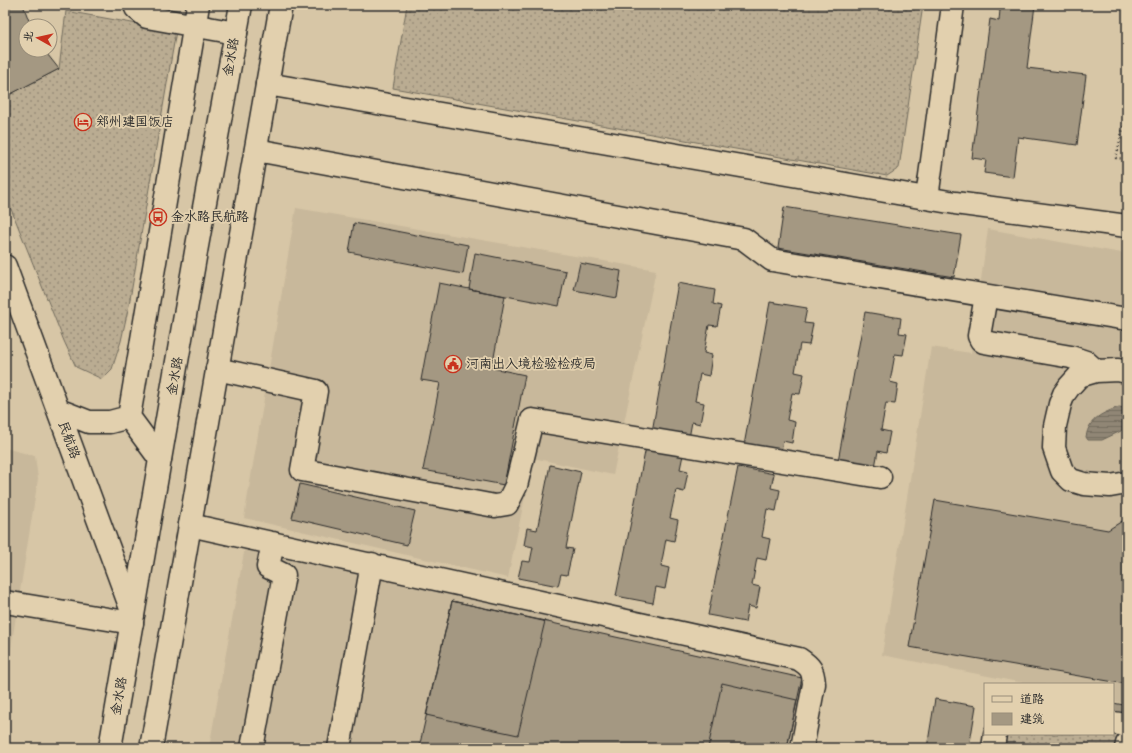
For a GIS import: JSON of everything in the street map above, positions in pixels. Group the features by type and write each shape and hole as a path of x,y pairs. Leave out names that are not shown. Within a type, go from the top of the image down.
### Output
{"street":[{"path":"135,5 136,8 147,16 196,15 236,33"},
{"name":"金水路","path":"110,748 241,5"},
{"path":"151,748 281,5"},
{"path":"926,198 953,5"},
{"path":"160,459 130,417 196,15"},
{"path":"267,84 956,203 1127,226"},
{"path":"256,150 744,239 772,260 1127,319"},
{"name":"民航路","path":"5,266 132,619"},
{"path":"986,296 980,336 981,340 984,342 1071,357 1086,362 1096,371"},
{"path":"217,369 316,391 302,470 495,506 507,504 516,486 532,420 880,477"},
{"path":"1127,372 1118,370 1096,371 1079,376 1069,386 1060,404 1055,426 1054,448 1062,470 1072,480 1084,484 1110,486 1127,483"},
{"path":"58,410 89,422 110,422 130,417"},
{"path":"190,525 799,658 810,666 814,675 814,684 802,748"},
{"path":"252,748 284,575 268,568 273,543"},
{"path":"338,748 372,564"},
{"path":"5,602 132,619"},
{"path":"1114,723 1127,725"},
{"path":"993,748 996,735"},
{"path":"1126,748 1127,744"}],"path":[{"path":"1127,111 1116,158 1127,159"}],"shaded area":[{"path":"407,5 923,5 899,168 887,176 393,88"},
{"name":"郑州建国饭店","path":"66,11 176,31 129,305 121,341 112,369 102,379 76,367 64,341 5,194 5,97 59,69"},
{"name":"河南出入境检验检疫局","path":"296,208 656,270 613,475 533,458 508,578 244,518"},
{"path":"988,229 1127,254 1127,704 1114,701 1114,683 1023,683 882,655 931,347 971,353"},
{"path":"1119,407 1127,410 1127,422 1121,431 1102,440 1088,440 1086,437 1090,425 1102,414"},
{"path":"5,448 35,456 38,479 5,685"},
{"path":"245,547 782,663 805,673 794,748 209,748"},
{"path":"1118,734 1121,744 1120,748 1004,748 1006,735"}],"building":[{"path":"5,5 23,5 28,18 18,18 18,58 50,58 59,69 5,97"},
{"path":"992,5 1035,5 1027,68 1086,75 1077,145 1018,137 1013,177 984,173 986,160 972,158 990,19 999,21 1000,10 991,9"},
{"path":"784,207 961,235 954,277 778,248"},
{"path":"354,223 468,245 463,274 349,252"},
{"path":"475,253 566,271 559,306 469,289"},
{"path":"580,263 621,271 617,298 574,290"},
{"path":"439,283 505,296 492,368 525,375 504,485 423,470 440,383 421,380"},
{"path":"678,283 715,290 713,304 721,306 717,326 709,325 704,353 712,355 709,376 700,374 695,401 704,403 700,424 692,422 689,438 652,432"},
{"path":"770,302 807,308 804,323 813,324 809,345 800,344 795,372 804,374 800,394 792,393 787,420 795,422 792,443 783,441 780,457 743,451"},
{"path":"865,312 901,318 899,333 907,334 903,355 895,354 890,382 898,384 895,404 886,403 881,430 890,432 886,453 878,451 875,467 838,461"},
{"path":"646,447 683,455 680,469 688,471 684,492 676,490 670,518 678,520 674,541 666,539 661,566 669,568 665,589 656,587 653,603 616,596"},
{"path":"550,465 581,472 566,548 573,549 567,575 561,574 558,586 518,578 522,561 530,562 533,547 524,545 527,528 537,530"},
{"path":"738,467 774,474 771,488 780,490 776,511 767,509 762,537 770,539 766,560 757,558 752,585 760,587 756,608 748,606 745,622 708,615"},
{"path":"300,484 415,511 407,545 292,518"},
{"path":"935,500 1108,530 1127,518 1127,691 1125,690 1126,684 909,647"},
{"path":"452,601 545,621 518,735 426,715"},
{"path":"452,601 802,678 787,748 419,748"},
{"path":"722,683 797,700 787,748 708,748"},
{"path":"935,699 976,706 969,748 927,748"},
{"path":"1114,703 1124,705 1121,720 1114,719"}],"place":[{"name":"郑州建国饭店","path":"83,122"},
{"name":"金水路民航路","path":"158,217"},
{"name":"河南出入境检验检疫局","path":"453,364"}]}
